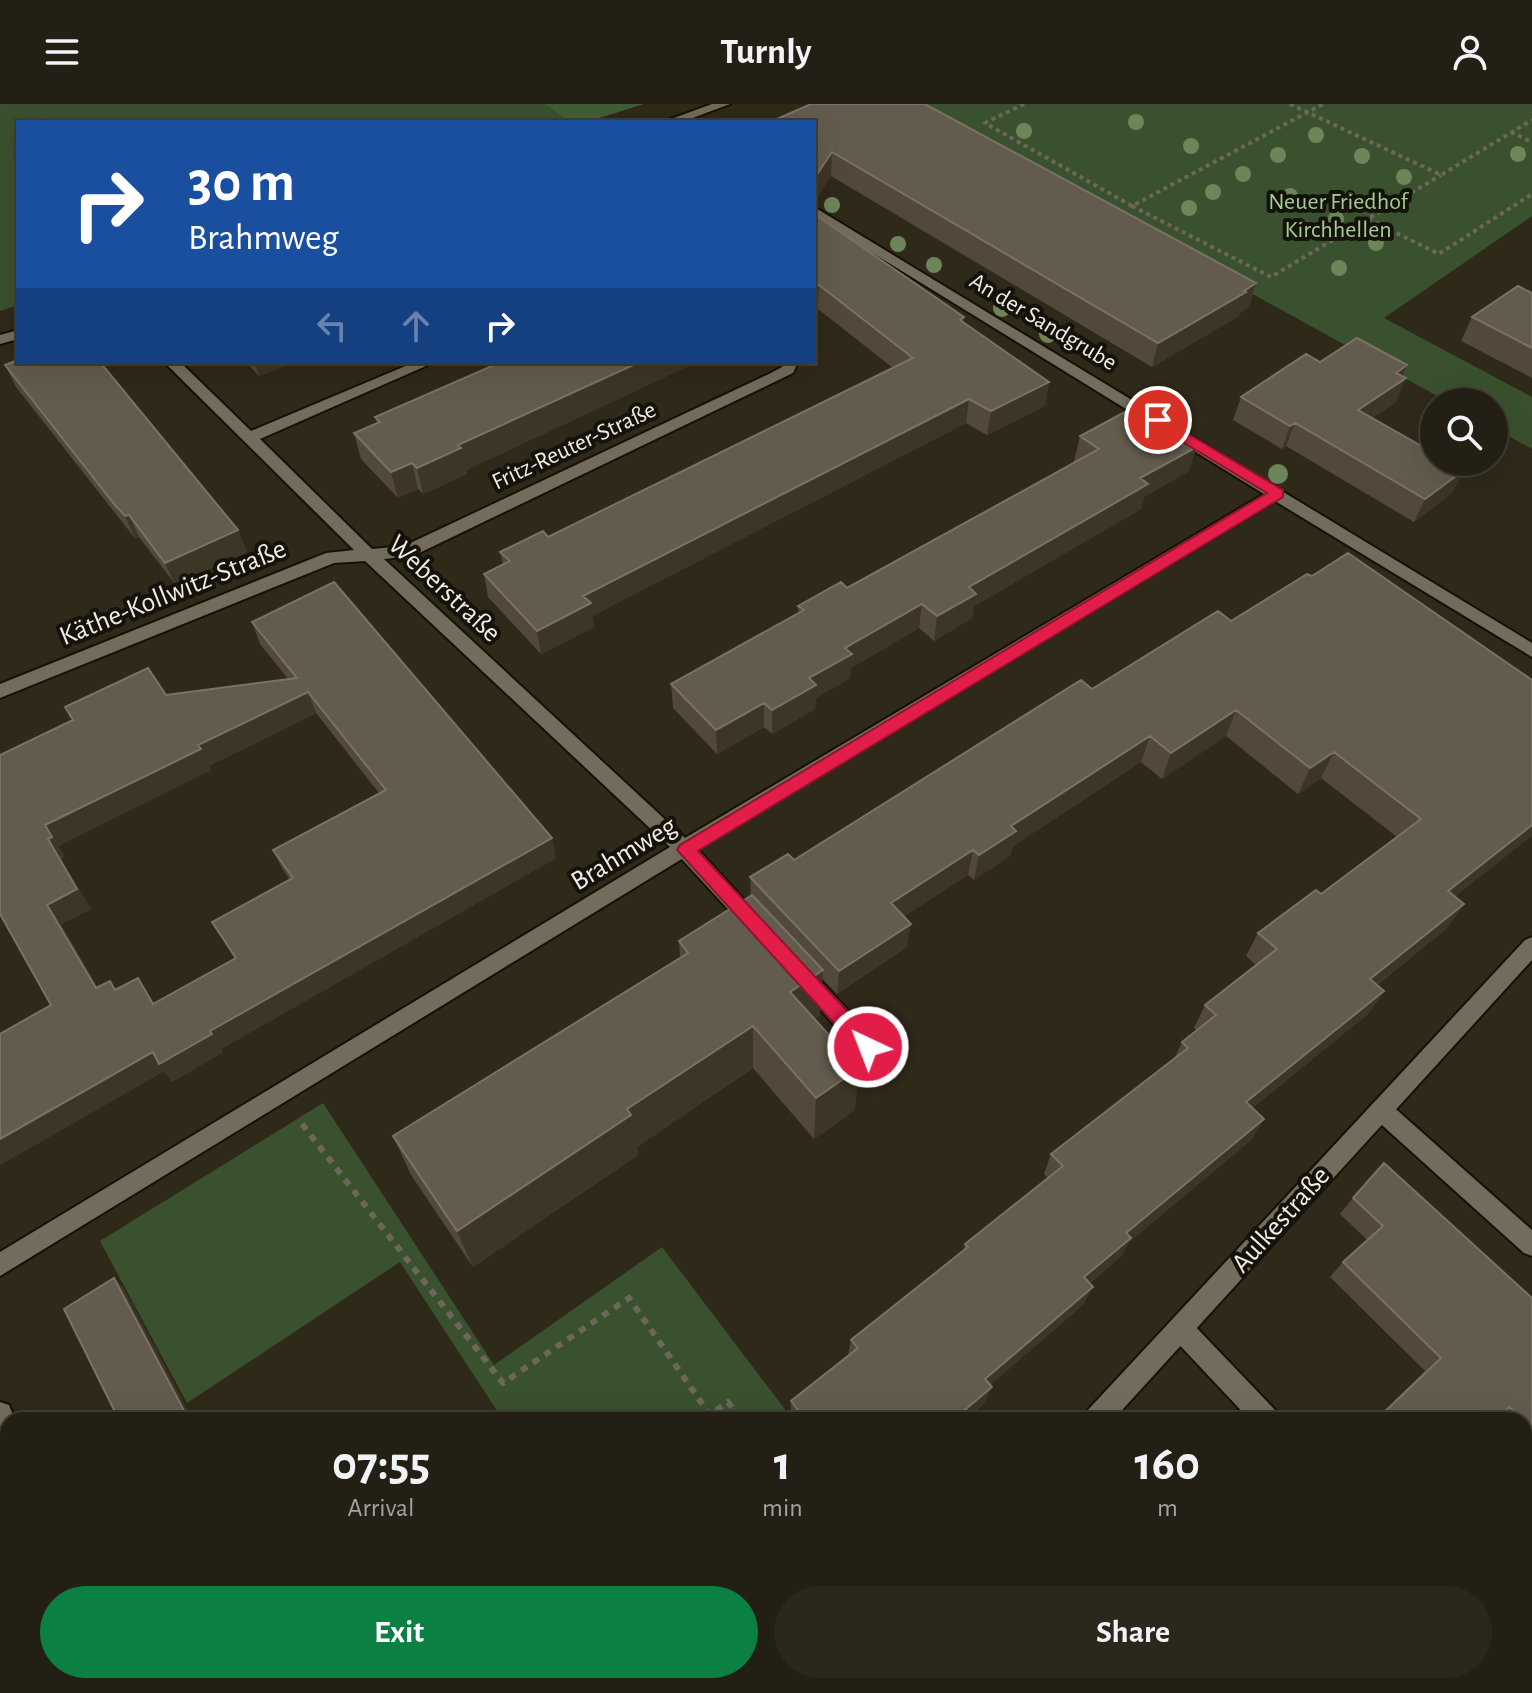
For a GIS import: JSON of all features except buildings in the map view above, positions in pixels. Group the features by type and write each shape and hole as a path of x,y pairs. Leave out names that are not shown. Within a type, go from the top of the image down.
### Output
{"street":[{"path":"675,120 724,104"},
{"name":"An der Sandgrube","path":"816,212 1532,651"},
{"name":"Weberstraße","path":"173,364 368,554 686,850 771,943"},
{"path":"249,438 423,364"},
{"name":"Fritz-Reuter-Straße","path":"368,554 407,552 776,376 788,370 790,364"},
{"name":"Brahmweg","path":"0,1265 276,1092 686,850 1277,493"},
{"name":"Käthe-Kollwitz-Straße","path":"0,691 332,557 368,554"},
{"name":"Aulkestraße","path":"1103,1412 1532,946"},
{"path":"793,966 868,1047"},
{"path":"1381,1110 1532,1245"},
{"path":"1181,1329 1259,1412"}],"path":[{"path":"1024,104 985,123 1132,206 1271,277 1532,120"},
{"path":"1290,104 1441,175"},
{"path":"1132,206 1323,104"},
{"path":"1511,132 1532,142"},
{"path":"1367,219 1439,254 1532,194"},
{"path":"276,1092 503,1383 629,1298 708,1412"},
{"path":"714,1412 728,1402 736,1412"}],"green space":[{"path":"0,104 545,104 565,120 16,120 16,306 0,311"},
{"path":"545,104 644,104 593,120 565,120"},
{"name":"Neuer Friedhof Kirchhellen","path":"909,104 1532,104 1532,216 1384,318 1532,397 1532,449 1508,436 1508,388 1423,388"},
{"path":"323,1103 494,1365 662,1247 787,1412 498,1412 400,1262 187,1403 100,1241"}],"route":[{"path":"868,1047 686,850 1277,493 1158,420"}]}
